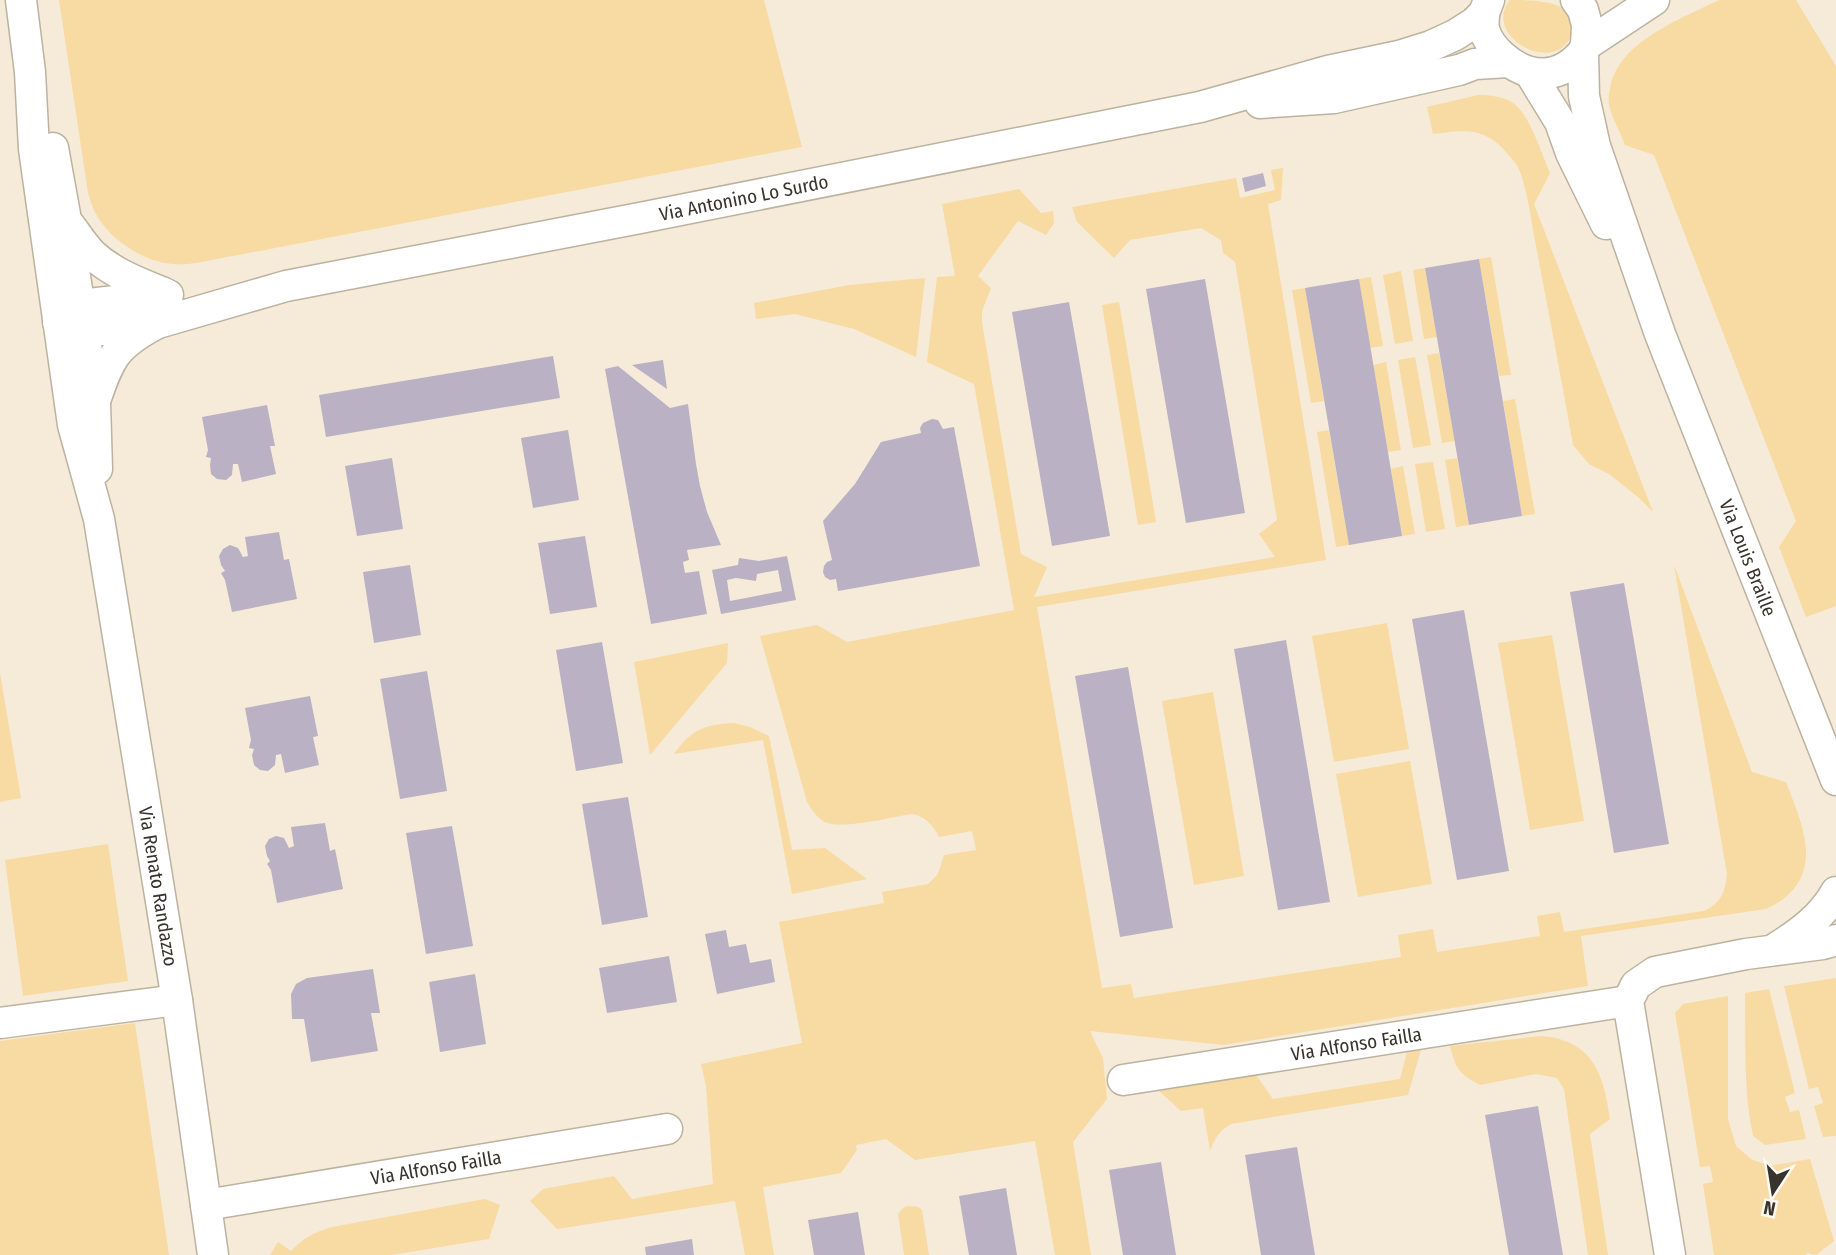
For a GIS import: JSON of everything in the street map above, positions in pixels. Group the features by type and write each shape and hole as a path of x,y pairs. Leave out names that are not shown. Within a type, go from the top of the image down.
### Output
{"street":[{"path":"21,0 30,72 34,149 95,402 99,519"},
{"path":"1576,0 1583,10 1587,25 1584,96 1595,146 1660,334"},
{"path":"1200,107 1334,98 1475,64 1519,67 1542,74 1554,73 1576,62 1584,49 1654,0"},
{"path":"1487,4 1484,28 1487,38 1493,47 1519,67 1560,122 1571,153 1660,334"},
{"path":"1200,107 1328,71 1399,57 1431,46 1474,23 1487,4"},
{"path":"30,72 53,150 66,220 74,320 73,425 99,519"},
{"name":"Via Antonino Lo Surdo","path":"286,286 1200,107"},
{"path":"66,220 91,253 108,267 168,295"},
{"path":"74,320 168,295 286,286"},
{"path":"95,402 104,374 114,355 131,337 158,323 286,286"},
{"path":"74,320 158,323"},
{"name":"Via Louis Braille","path":"1660,334 1836,780"},
{"name":"Via Renato Randazzo","path":"99,519 177,1000 213,1255"},
{"path":"1771,951 1819,916 1836,892"},
{"path":"1670,1255 1628,1001 1636,985 1655,972 1836,940"},
{"path":"0,1023 177,1000"},
{"name":"Via Alfonso Failla","path":"1123,1080 1628,1001"},
{"name":"Via Alfonso Failla","path":"206,1205 667,1129"}],"shaded area":[{"path":"59,0 764,0 802,147 196,263 162,262 140,254 119,241 102,224 93,209 88,193"},
{"path":"1510,0 1543,2 1565,9 1572,24 1569,40 1560,49 1547,53 1522,46 1511,37 1505,26 1504,13"},
{"path":"1719,0 1796,0 1836,66 1836,606 1806,617 1779,547 1796,521 1654,155 1625,145 1609,103 1615,72 1638,45 1670,24"},
{"path":"1478,95 1502,98 1517,106 1539,144 1550,173 1534,204 1653,512 1609,474 1589,464 1573,445 1528,201 1516,164 1498,144 1480,134 1460,131 1433,134 1427,107"},
{"path":"1283,168 1281,200 1268,204 1326,560 1037,607 1102,988 1131,984 1134,998 1401,957 1398,935 1433,929 1437,952 1540,936 1537,916 1560,912 1564,932 1703,911 1714,905 1723,892 1727,874 1674,565 1752,772 1786,782 1805,839 1804,868 1799,881 1778,903 1766,909 1581,936 1588,986 1224,1045 1090,1031 1103,1058 1107,1099 1073,1142 1091,1255 1055,1255 1035,1141 915,1160 886,1139 856,1145 857,1150 841,1173 763,1187 774,1255 745,1255 735,1201 557,1229 530,1201 543,1189 614,1176 632,1199 713,1184 706,1086 701,1064 802,1043 779,922 884,903 882,892 928,884 938,874 944,855 976,850 972,831 939,837 928,822 912,814 843,825 825,822 817,816 807,802 760,636 817,625 847,642 1014,610 974,384 927,362 937,277 955,276 942,204 1019,189 1041,213 1053,211 1054,223 1046,235 1018,221 978,276 991,288 982,311 982,322 1021,554 1047,567 1034,597 1275,557 1259,534 1277,520 1235,262 1223,253 1221,240 1201,228 1130,240 1114,258 1077,222 1072,207 1236,178 1240,198 1275,190 1271,170"},
{"path":"1491,257 1511,375 1499,376 1479,259"},
{"path":"1425,268 1437,337 1424,339 1413,270"},
{"path":"1401,271 1413,341 1395,344 1383,275"},
{"path":"1371,277 1383,346 1370,348 1359,279"},
{"path":"925,278 916,357 854,329 795,314 756,319 754,303 849,285"},
{"path":"1305,288 1324,401 1311,403 1292,290"},
{"path":"1119,302 1156,522 1138,525 1102,305"},
{"path":"1439,353 1455,441 1442,443 1427,355"},
{"path":"1415,357 1431,445 1413,448 1398,360"},
{"path":"1386,362 1401,450 1388,452 1373,365"},
{"path":"1515,399 1535,514 1522,516 1503,401"},
{"path":"1329,430 1349,545 1336,547 1317,432"},
{"path":"1457,458 1469,525 1456,527 1445,460"},
{"path":"1433,462 1445,529 1426,532 1415,464"},
{"path":"1403,466 1415,534 1402,536 1391,469"},
{"path":"1387,623 1409,749 1334,762 1312,636"},
{"path":"1552,635 1584,821 1530,830 1498,643"},
{"path":"728,643 727,663 650,755 634,662"},
{"path":"0,673 21,798 0,802"},
{"path":"1213,692 1244,876 1194,885 1162,701"},
{"path":"734,723 769,736 792,850 825,848 867,879 792,894 763,740 674,754 686,739 699,730"},
{"path":"1410,761 1432,884 1358,897 1336,774"},
{"path":"108,844 128,981 23,996 5,860"},
{"path":"1836,978 1836,1136 1823,1137 1814,1106 1823,1103 1818,1087 1809,1089 1784,986"},
{"path":"1769,989 1795,1093 1785,1097 1790,1112 1799,1110 1806,1139 1765,1145 1753,1136 1750,1118 1745,993"},
{"path":"1728,996 1728,1119 1736,1146 1751,1159 1769,1166 1810,1159 1834,1241 1816,1255 1714,1255 1703,1184 1713,1182 1710,1166 1700,1167 1675,1013 1683,1004"},
{"path":"135,1023 169,1255 0,1255 0,1041"},
{"path":"1541,1036 1560,1039 1584,1052 1598,1072 1606,1095 1610,1119 1590,1134 1608,1255 1588,1255 1564,1089 1557,1078 1536,1074 1480,1085 1459,1070 1450,1046"},
{"path":"1421,1050 1408,1095 1231,1124 1218,1135 1210,1151 1203,1108 1181,1111 1159,1091 1256,1075 1273,1099 1400,1079 1407,1052"},
{"path":"485,1199 500,1205 489,1239 392,1255 270,1255 278,1242 291,1251 310,1236 332,1227"},
{"path":"904,1207 922,1210 929,1255 904,1255 898,1214"}],"building":[{"path":"1263,173 1266,186 1245,192 1242,178"},
{"path":"1479,259 1522,516 1469,525 1425,268"},
{"path":"1205,279 1245,513 1186,523 1146,289"},
{"path":"1359,279 1402,536 1349,545 1305,288"},
{"path":"1069,302 1110,536 1052,546 1012,312"},
{"path":"553,356 560,398 326,437 319,395"},
{"path":"663,360 667,389 632,365"},
{"path":"618,366 670,408 688,404 700,486 707,512 721,545 687,550 689,560 683,562 685,573 699,571 707,614 651,624 605,369"},
{"path":"267,405 275,446 270,446 276,474 242,482 238,464 233,464 232,475 226,480 217,479 211,474 211,458 206,457 208,450 202,417"},
{"path":"932,419 938,420 943,429 954,427 980,566 838,591 836,579 830,580 823,572 827,562 832,560 823,521 855,484 881,442 921,433 923,423"},
{"path":"568,430 579,500 533,508 521,438"},
{"path":"392,458 403,529 357,536 345,466"},
{"path":"279,532 284,560 289,559 297,599 232,612 221,573 225,571 219,556 223,549 230,545 238,548 243,557 248,556 245,537"},
{"path":"585,536 597,607 550,614 538,543"},
{"path":"787,556 796,600 721,614 712,570 738,565 739,558 759,561","holes":["778,570 782,591 730,601 727,580 736,578 756,581 757,574"]},
{"path":"410,565 421,635 374,643 363,572"},
{"path":"1624,583 1669,844 1614,853 1570,592"},
{"path":"1464,610 1509,871 1457,880 1412,619"},
{"path":"1286,640 1330,902 1278,910 1234,649"},
{"path":"602,642 623,763 576,771 556,650"},
{"path":"1128,667 1173,928 1120,937 1075,676"},
{"path":"427,671 447,791 400,799 380,679"},
{"path":"310,696 318,736 313,737 319,765 285,773 281,754 276,755 275,765 268,771 260,770 254,765 254,749 249,748 251,740 245,708"},
{"path":"628,797 648,917 602,925 582,804"},
{"path":"325,823 330,851 335,849 343,889 277,903 271,870 267,864 270,861 265,846 269,839 276,836 284,838 289,848 294,846 291,827"},
{"path":"452,826 473,946 426,954 406,833"},
{"path":"726,930 729,947 746,944 750,963 771,959 775,982 717,994 705,934"},
{"path":"669,956 677,1002 607,1013 599,968"},
{"path":"373,969 380,1013 371,1013 378,1051 311,1062 304,1019 292,1019 291,994 296,984 307,978"},
{"path":"475,974 486,1044 440,1052 429,982"},
{"path":"1538,1106 1563,1255 1509,1255 1485,1115"},
{"path":"1297,1147 1315,1255 1261,1255 1245,1155"},
{"path":"1161,1162 1176,1255 1123,1255 1109,1170"},
{"path":"1006,1188 1017,1255 969,1255 959,1196"},
{"path":"858,1212 865,1255 814,1255 808,1220"},
{"path":"692,1239 694,1255 646,1255 645,1247"}]}
